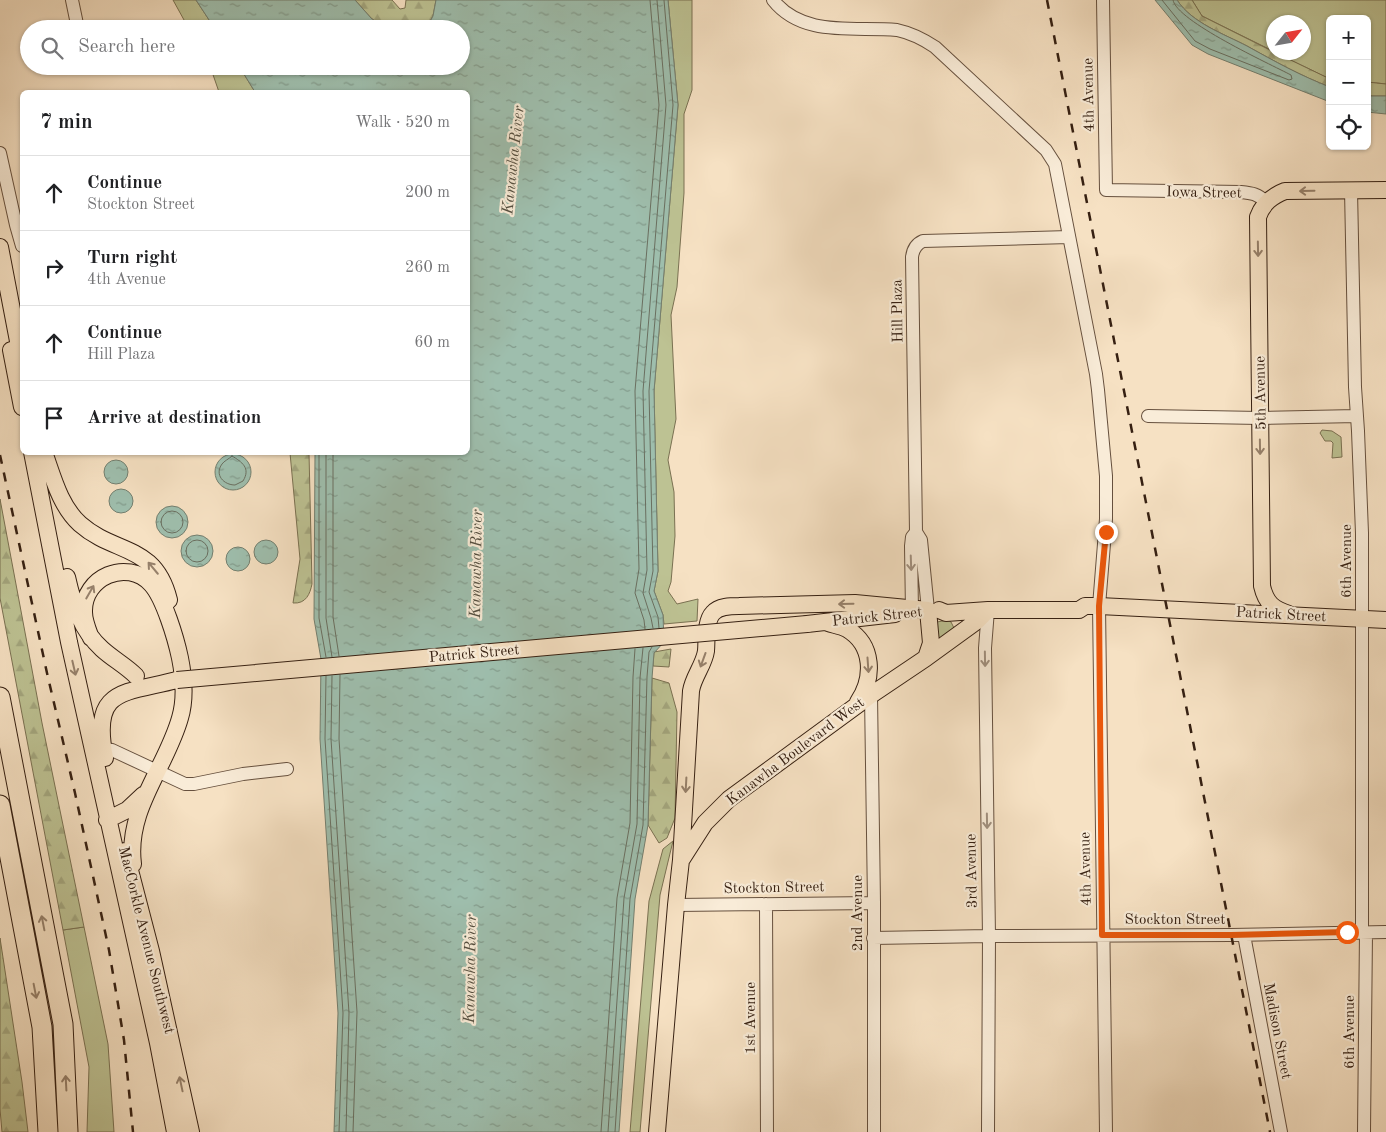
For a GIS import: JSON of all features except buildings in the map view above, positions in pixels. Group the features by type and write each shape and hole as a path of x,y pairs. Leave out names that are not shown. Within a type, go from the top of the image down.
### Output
{"highway":[{"path":"0,697 63,1024 68,1132"},
{"path":"0,805 42,1026 48,1132"}],"main road":[{"path":"1266,202 1285,191 1386,190"},
{"name":"5th Avenue","path":"1262,586 1258,224 1260,210 1266,202"},
{"path":"0,248 20,352"},
{"path":"0,298 20,397"},
{"path":"33,455 69,642 97,748"},
{"path":"44,455 73,602 78,617 91,638 139,680 107,707 100,725 97,748"},
{"path":"44,455 63,501 80,524 92,533 138,554 155,568 166,588 172,630"},
{"path":"91,638 84,620 84,603 90,590 101,579 111,573 123,571 134,573 151,584 157,592 172,630 183,672 184,702 177,726 145,794 134,826 132,850 136,894"},
{"name":"Patrick Street","path":"58,585 70,621 85,647 107,666 139,680 177,680 807,624 980,602 1078,602 1092,606 1386,620"},
{"path":"1239,612 1256,599 1262,586"},
{"path":"1262,586 1268,603 1276,609 1289,614"},
{"name":"Kanawha Boulevard West","path":"657,1132 681,860 691,691 692,684 705,658 709,621 713,613 726,606 855,603 923,610"},
{"name":"Patrick Street","path":"923,610 946,613 988,610 1079,610 1092,606"},
{"path":"923,610 931,643 926,658"},
{"name":"Kanawha Boulevard West","path":"681,860 701,829 729,799 871,695 977,621 988,610"},
{"path":"826,622 847,630 856,637 867,654 870,668 867,686 856,706"},
{"name":"MacCorkle Avenue Southwest","path":"97,748 175,1132"},
{"path":"112,818 127,810 145,794"},
{"path":"684,813 686,824 690,828 701,829"},
{"name":"MacCorkle Avenue Southwest","path":"112,818 136,894 158,978 191,1132"}],"street":[{"path":"72,0 76,20"},
{"path":"773,0 791,16 805,24 826,29 897,30 913,34 935,47 1046,150 1055,164 1096,374 1106,476 1106,532 1092,606"},
{"name":"4th Avenue","path":"1103,0 1106,190"},
{"path":"0,153 20,239"},
{"name":"Iowa Street","path":"1106,190 1241,192 1255,194 1266,202"},
{"name":"6th Avenue","path":"1351,190 1357,416 1362,511 1364,1132"},
{"name":"Hill Plaza","path":"923,610 920,540 916,532 912,257 914,249 918,243 923,241 1069,237"},
{"path":"1148,416 1260,418 1357,416"},
{"name":"Hill Plaza","path":"916,532 912,537 911,546 912,591 923,610"},
{"name":"4th Avenue","path":"1092,606 1106,1132"},
{"name":"3rd Avenue","path":"988,610 985,648 988,1132"},
{"name":"2nd Avenue","path":"871,695 874,903 874,1132"},
{"path":"97,748 112,750 176,781 194,784 243,774 287,769"},
{"name":"Stockton Street","path":"676,905 874,903"},
{"name":"1st Avenue","path":"766,904 767,1132"},
{"name":"Stockton Street","path":"873,938 1386,932"},
{"name":"Madison Street","path":"1244,935 1281,1132"}],"green space":[{"path":"173,0 196,0 209,20 184,20"},
{"path":"355,0 392,0 400,9 405,8 406,0 436,0 431,20 374,20"},
{"path":"668,0 692,0 692,90 684,114 684,193 677,287 671,315 676,419 668,460 674,492 675,536 671,582 668,591 677,604 698,599 697,621 664,624 663,615 654,591 658,571 654,391 678,105"},
{"path":"1177,0 1192,0 1202,16 1266,48 1266,57 1209,27 1183,8"},
{"path":"1192,0 1386,0 1386,84 1371,82 1371,15 1326,15 1326,77 1291,60 1311,60 1311,15 1266,15 1266,48 1202,16"},
{"path":"1272,60 1291,60 1326,77 1326,85 1298,73"},
{"path":"213,75 245,75 254,90 218,90"},
{"path":"1371,82 1386,84 1386,96 1371,96"},
{"path":"1322,430 1332,431 1341,437 1342,457 1332,458 1333,443 1325,441 1320,433"},
{"path":"290,455 309,455 312,584 307,598 301,602 293,603 300,559"},
{"path":"0,499 42,723 84,927 63,930 0,598"},
{"path":"948,620 954,628 939,639 937,637 937,622"},
{"path":"671,649 669,667 653,666 654,652"},
{"path":"652,678 669,683 677,712 675,818 667,838 659,843 648,825"},
{"path":"673,841 660,895 640,1132 630,1132 649,901 663,849"},
{"path":"84,927 108,1044 114,1132 87,1132 89,1067 63,930"},
{"path":"0,938 28,1132 2,1132 0,1109"}],"water":[{"path":"196,0 355,0 374,20 209,20"},
{"name":"Kanawha River","path":"436,0 668,0 678,105 654,391 658,571 654,591 663,615 664,642 654,653 648,825 635,899 619,1132 334,1132 338,1013 320,739 321,659 314,619 315,455 470,455 470,90 254,90 245,75 470,75 470,20 431,20"},
{"path":"1155,0 1177,0 1191,15 1209,27 1266,57 1266,60 1272,60 1326,85 1326,100 1208,54 1192,45"},
{"path":"1371,96 1386,96 1386,114 1371,112"},
{"path":"226,455 240,455 250,465 250,479 240,489 226,489 216,479 216,465"},
{"path":"116,460 125,463 128,472 125,481 116,484 107,481 104,472 107,463"},
{"path":"121,489 130,492 133,501 130,510 121,513 112,510 109,501 112,492"},
{"path":"172,506 178,507 183,511 187,516 187,528 183,533 178,537 172,538 166,537 161,533 157,528 156,522 157,516 161,511 166,507"},
{"path":"197,535 203,536 208,540 212,545 212,557 208,562 203,566 197,567 191,566 186,562 182,557 181,551 182,545 186,540 191,536"},
{"path":"266,540 275,543 278,552 275,561 266,564 257,561 254,552 257,543"},
{"path":"238,547 247,550 250,559 247,568 238,571 229,568 226,559 229,550"}],"railway":[{"path":"1047,0 1270,1132"},
{"path":"0,455 109,950 124,1040 133,1132"}],"route":[{"path":"1106,532 1099,606 1102,935 1231,935 1347,932"}]}
